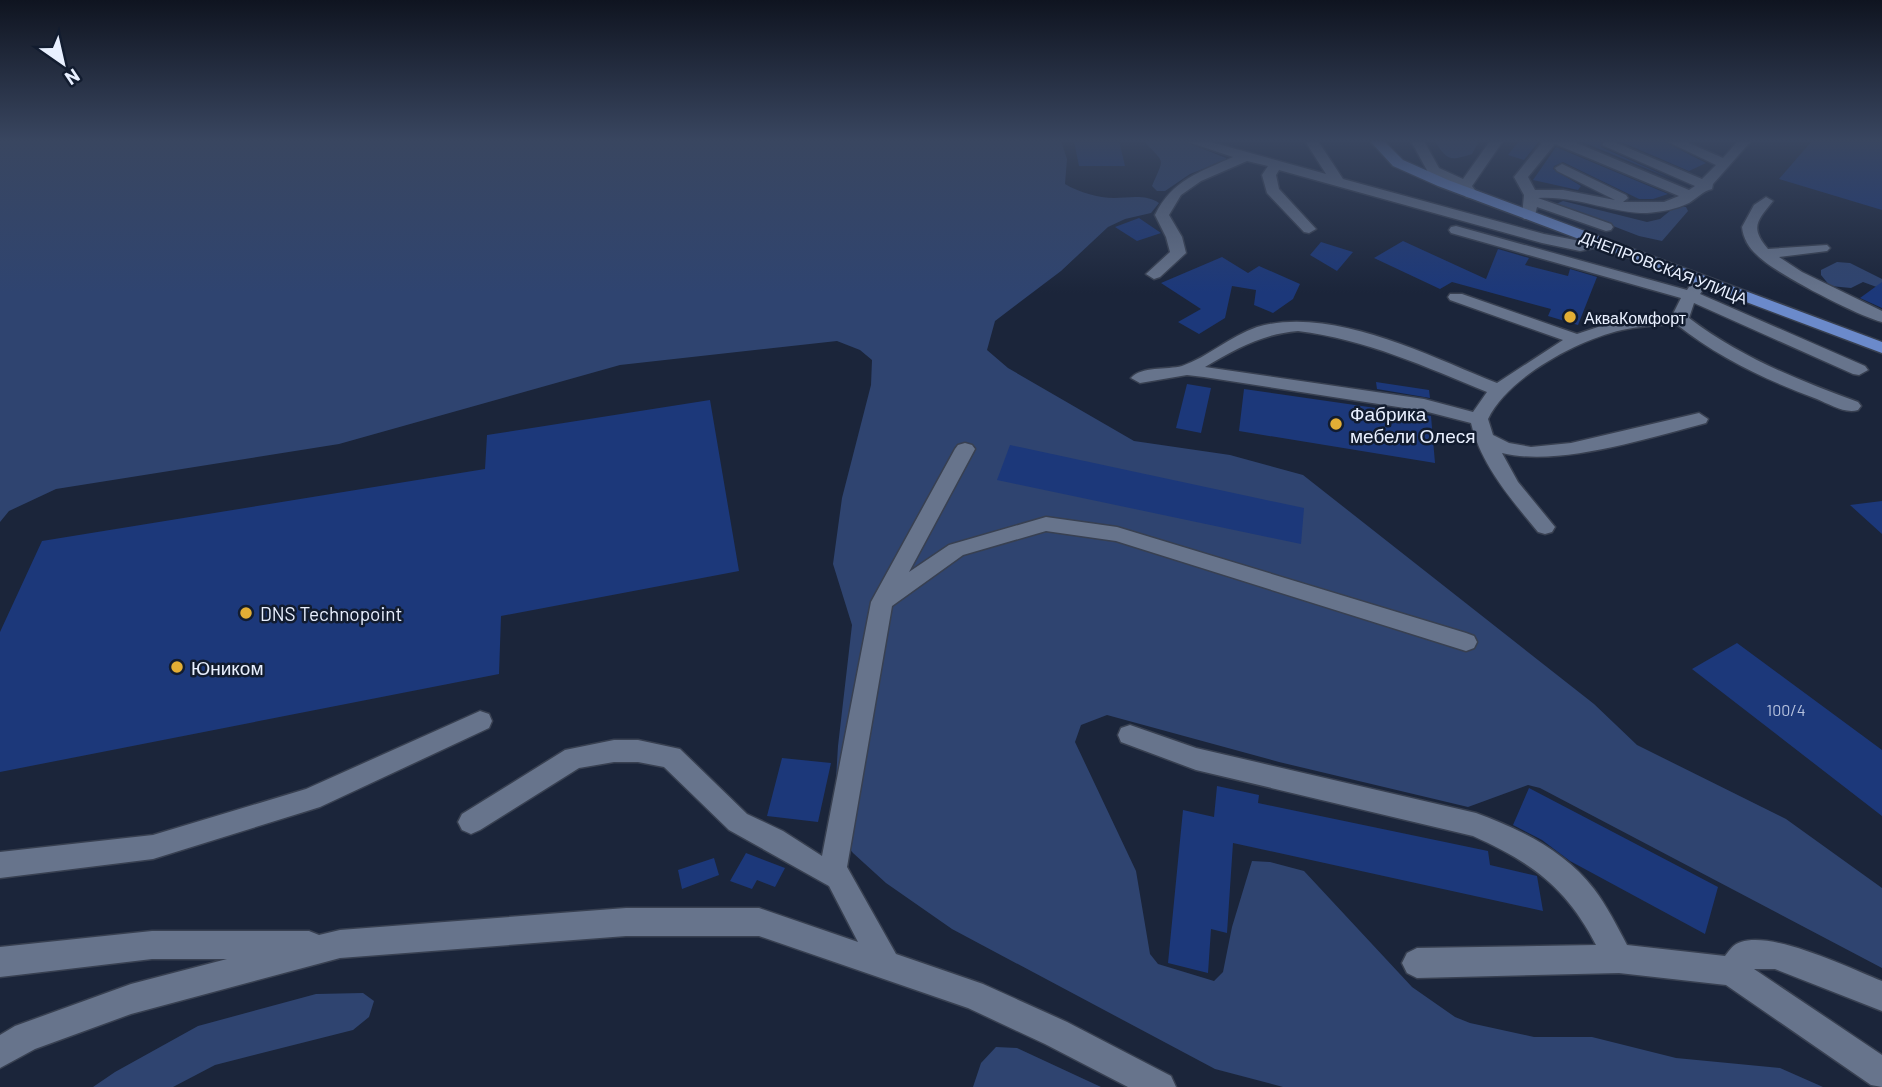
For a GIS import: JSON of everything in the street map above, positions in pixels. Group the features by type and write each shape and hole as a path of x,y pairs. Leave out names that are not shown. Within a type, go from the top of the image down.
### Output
{"main road":[{"name":"ДНЕПРОВСКАЯ УЛИЦА","path":"1476,192 1530,204 1599,243 1696,288 1882,348"}],"lane":[{"path":"1154,274 1178,253 1174,237 1162,215 1174,192"},
{"path":"1274,192 1309,229"},
{"path":"1376,192 1542,238 1580,246 1599,243"},
{"path":"1526,192 1530,204"},
{"path":"1610,192 1645,209"},
{"path":"1645,192 1661,199"},
{"path":"1681,192 1691,196"},
{"path":"1530,204 1557,193 1645,209 1673,205 1696,192"},
{"path":"1766,201 1751,216 1749,227 1751,240 1764,254 1796,275 1882,317"},
{"path":"1530,204 1606,227"},
{"path":"1456,230 1696,288 1859,370"},
{"path":"1764,254 1822,248"},
{"path":"1679,319 1696,288"},
{"path":"1456,297 1575,339"},
{"path":"1545,527 1511,486 1484,439 1479,419 1497,389 1575,339 1646,319 1679,319 1701,337 1753,366 1852,406"},
{"path":"1187,370 1240,341 1272,328 1294,326 1335,332 1400,352 1497,389"},
{"path":"1140,378 1187,370 1424,405 1479,419"},
{"path":"1484,439 1505,448 1531,453 1544,452 1571,449 1699,419"},
{"path":"832,874 882,602 965,449"},
{"path":"882,602 956,550 1046,524 1117,534 1466,642"},
{"path":"0,865 153,847 311,799 480,722"},
{"path":"1130,735 1196,759 1476,825 1515,842 1545,861 1580,893 1619,959"},
{"path":"471,822 574,758 614,751 654,753 671,757 738,822 839,877 885,964"},
{"path":"0,962 152,944 340,944 626,922 758,922 972,995 1056,1033 1160,1087"},
{"path":"0,1053 26,1037 131,999 340,944"},
{"path":"1731,971 1744,955 1775,955 1882,996"},
{"path":"1417,963 1619,959 1731,971 1882,1074"}],"shaded area":[{"path":"0,192 1081,192 1114,198 1143,197 1159,203 1151,213 1125,219 1108,227 1061,271 995,321 987,350 1008,368 1134,441 1230,455 1303,475 1594,704 1637,745 1786,819 1882,888 1882,968 1540,788 1528,785 1468,807 1279,762 1107,715 1081,725 1075,742 1136,871 1150,954 1158,964 1214,981 1223,972 1232,927 1252,861 1270,862 1304,871 1412,987 1455,1017 1470,1023 1534,1037 1592,1037 1676,1058 1780,1068 1823,1087 1283,1087 1215,1069 952,929 886,883 853,853 833,828 838,746 852,625 833,564 842,498 871,385 872,360 860,350 837,341 620,365 339,444 56,489 9,511 0,522"},
{"path":"1563,201 1647,222 1660,219 1676,206 1686,207 1688,211 1662,241 1639,236 1556,204"},
{"path":"1837,262 1850,263 1882,279 1882,289 1863,282 1851,288 1830,286 1821,275 1821,270"},
{"path":"363,993 374,1001 369,1017 353,1030 215,1065 173,1087 93,1087 198,1026 316,994"},
{"path":"996,1047 1017,1048 1101,1087 973,1087 981,1063"}],"building":[{"path":"1624,192 1668,194 1653,199 1639,199"},
{"path":"1821,192 1882,192 1882,210"},
{"path":"1139,218 1161,233 1137,241 1115,227"},
{"path":"1403,241 1486,279 1498,249 1529,258 1525,265 1568,276 1570,269 1597,277 1578,325 1548,316 1551,309 1452,282 1440,289 1374,258"},
{"path":"1321,242 1353,252 1337,271 1310,255"},
{"path":"1222,257 1248,273 1259,266 1300,284 1293,299 1273,313 1254,305 1256,290 1232,286 1225,318 1199,334 1178,322 1201,309 1161,283"},
{"path":"1882,282 1882,308 1860,298"},
{"path":"1376,382 1429,390 1430,398 1377,389"},
{"path":"1187,384 1211,388 1201,433 1176,428"},
{"name":"Фабрика мебели Олеся","path":"1244,389 1431,416 1435,463 1239,431"},
{"path":"710,400 739,571 501,616 499,674 0,772 0,632 42,541 485,469 487,435"},
{"path":"1010,445 1304,508 1301,544 997,480"},
{"path":"1882,501 1882,534 1850,505"},
{"path":"1737,643 1882,750 1882,816 1692,669"},
{"path":"782,758 831,763 818,822 767,816"},
{"path":"1217,786 1259,795 1258,803 1488,851 1490,865 1537,876 1543,911 1233,843 1227,933 1211,929 1208,973 1168,963 1183,810 1214,817"},
{"path":"1529,788 1718,887 1705,934 1570,861 1542,840 1513,825"},
{"path":"746,853 785,868 775,887 757,880 752,889 730,881"},
{"path":"714,858 719,875 682,889 678,870"}],"place":[{"name":"АкваКомфорт","path":"1570,317"},
{"name":"Фабрика мебели Олеся","path":"1336,424"},
{"name":"DNS Technopoint","path":"246,613"},
{"name":"Юником","path":"177,667"}]}
